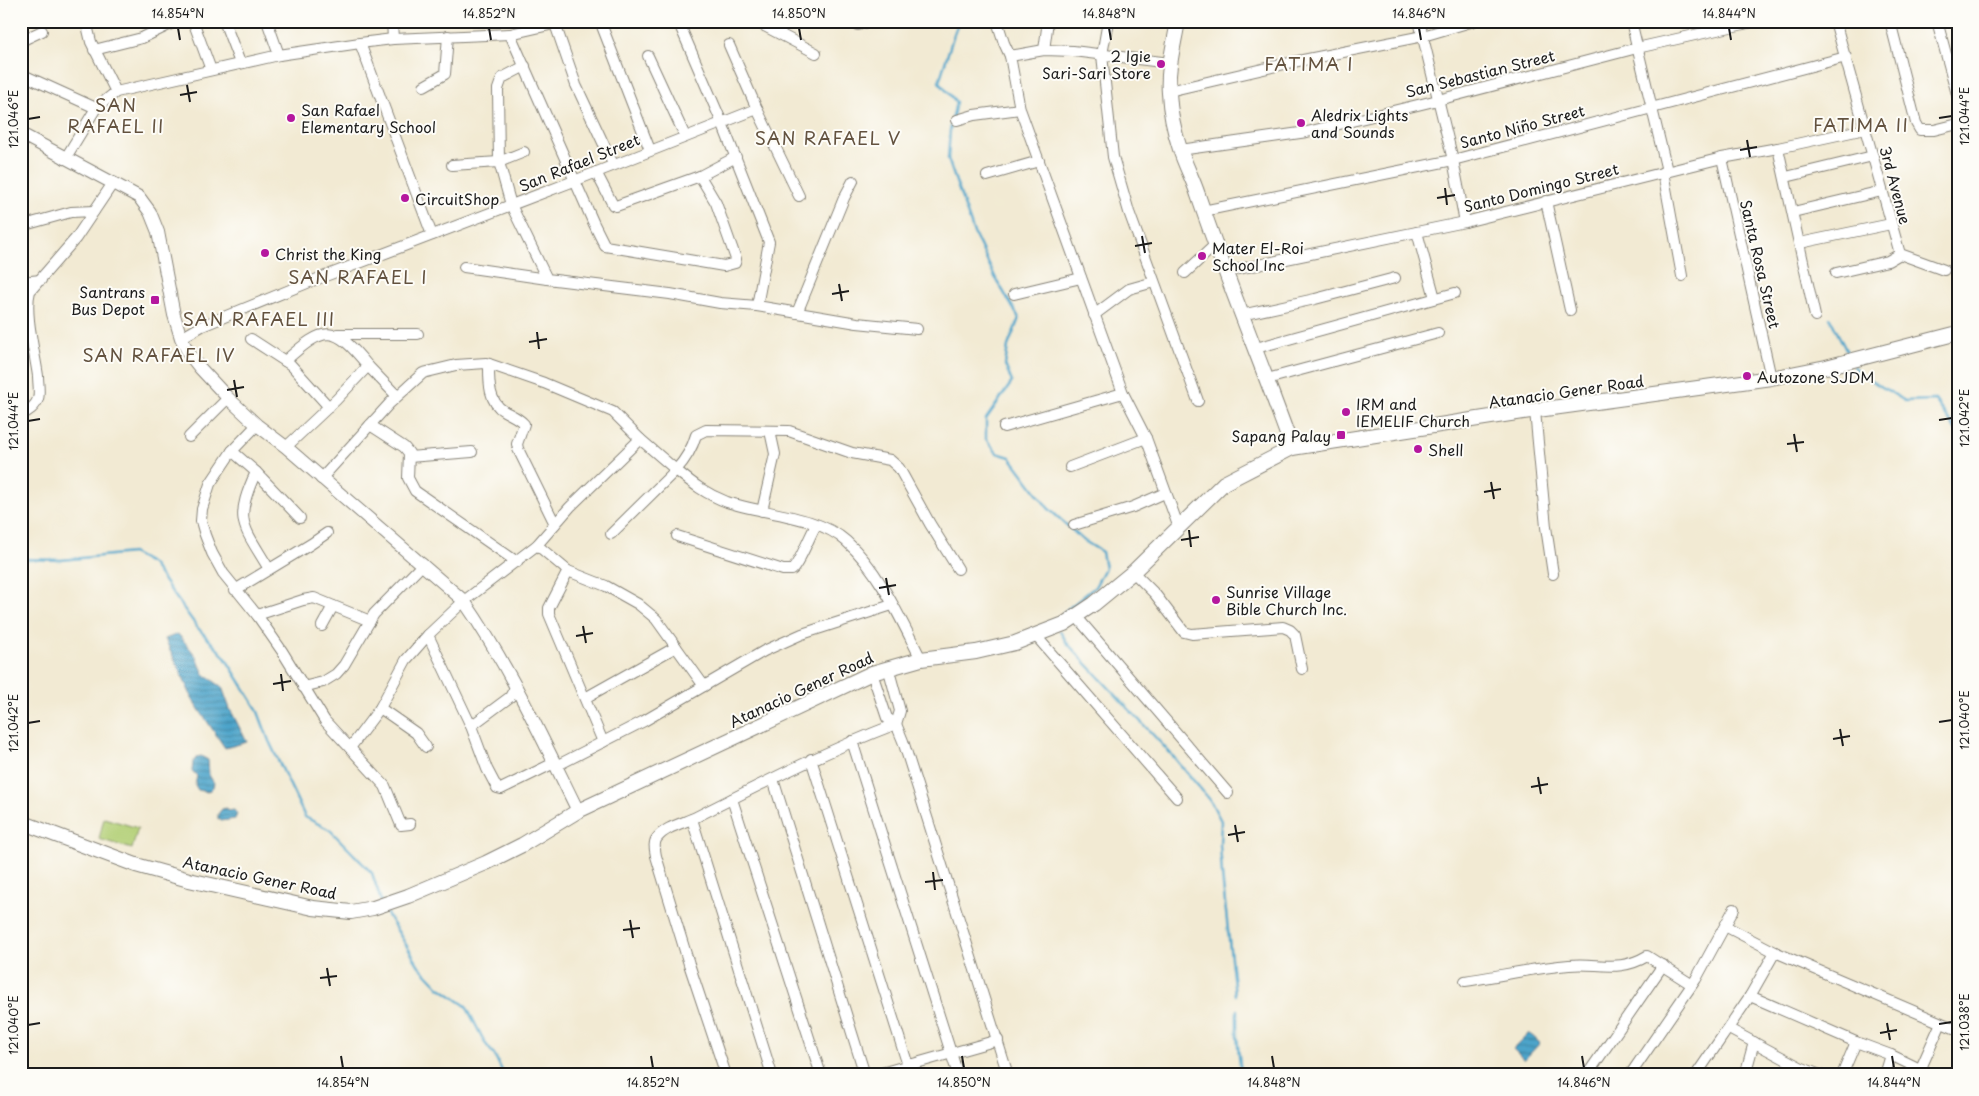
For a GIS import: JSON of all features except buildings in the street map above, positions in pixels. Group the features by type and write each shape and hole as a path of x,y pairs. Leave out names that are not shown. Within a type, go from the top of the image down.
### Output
{"main road":[{"path":"1178,21 1170,63 1169,91 1171,114 1180,150 1224,272 1256,348 1292,448"},
{"name":"Atanacio Gener Road","path":"21,822 136,865 206,884 313,908 351,912 373,908 408,896 486,864 529,841 578,811 872,673 922,659 976,652 1015,643 1036,636 1070,620 1094,604 1133,572 1224,483 1292,448 1771,378 1826,367 1958,333"}],"street":[{"path":"86,21 94,50 116,92"},
{"path":"94,50 142,38 177,21"},
{"path":"193,21 211,70"},
{"path":"224,21 240,63"},
{"path":"267,21 279,55"},
{"path":"392,21 393,39"},
{"path":"65,159 96,108 116,92 279,55 393,39 510,34 554,22 566,21"},
{"path":"600,21 650,150"},
{"path":"678,21 722,122 769,242 757,306"},
{"path":"755,21 779,32 816,54"},
{"path":"779,32 784,21"},
{"path":"846,21 858,25 871,21"},
{"path":"997,21 1010,56 1020,109 1123,393 1146,438 1179,528"},
{"path":"1044,50 1048,21"},
{"path":"1108,21 1102,55 1113,157 1129,212 1198,401"},
{"path":"1419,21 1453,160 1465,222"},
{"path":"1169,91 1292,62 1423,36 1474,21"},
{"path":"1631,21 1665,172 1682,276"},
{"name":"San Sebastian Street","path":"1180,150 1307,132 1637,48 1757,21"},
{"name":"3rd Avenue","path":"1835,21 1900,254"},
{"path":"1890,21 1916,123 1920,130 1934,130 1958,124"},
{"path":"1937,21 1958,98"},
{"path":"554,22 576,85 613,164"},
{"path":"21,43 42,31"},
{"path":"510,34 574,181 601,240 606,246 724,266 735,263 736,259 716,203 700,176"},
{"path":"424,86 445,74 448,36"},
{"path":"360,43 432,235"},
{"path":"729,45 757,109 799,196"},
{"path":"1010,56 1044,50 1073,51 1170,63"},
{"path":"648,56 685,136"},
{"name":"Santo Niño Street","path":"1203,211 1453,160 1846,57"},
{"path":"525,66 502,78 498,89 499,162 511,205 547,279"},
{"path":"21,74 96,108"},
{"name":"San Rafael Street","path":"181,338 202,326 307,282 574,181 613,164 757,109"},
{"path":"957,120 974,115 1020,109"},
{"name":"Santo Domingo Street","path":"1224,272 1465,222 1722,158 1865,129"},
{"path":"21,134 139,197 150,212 158,232 174,315 181,338 189,354 228,398 257,425 286,447 464,601 516,688 578,811"},
{"path":"1778,148 1786,177 1815,316"},
{"path":"452,166 499,162 524,152"},
{"path":"1786,177 1872,156"},
{"path":"596,172 613,205 616,206 700,176 736,157"},
{"name":"Santa Rosa Street","path":"1722,158 1771,378"},
{"path":"987,176 1039,161"},
{"path":"797,313 852,181"},
{"path":"21,415 32,408 38,398 28,299 30,291 76,238 113,183"},
{"path":"1793,212 1882,191"},
{"path":"1546,201 1570,310"},
{"path":"21,226 71,212 94,211"},
{"path":"1800,243 1891,224"},
{"path":"1417,232 1435,298"},
{"path":"1184,273 1215,245"},
{"path":"1836,274 1888,261 1900,254 1944,270"},
{"path":"464,267 670,294 720,303 757,306 857,323 917,329"},
{"path":"1014,294 1081,278"},
{"path":"1241,314 1315,299 1395,278"},
{"path":"21,282 41,280"},
{"path":"1094,315 1129,290 1154,282"},
{"path":"1256,348 1455,293"},
{"path":"1267,379 1438,333"},
{"path":"285,360 305,343 327,334 418,334"},
{"path":"337,334 397,396"},
{"path":"251,340 292,365 329,407"},
{"path":"489,364 489,385 496,406 524,424 518,449 555,524"},
{"path":"321,479 397,396 423,373 456,365 489,364 544,383 613,412 640,439 701,491 728,502 816,525 829,530 845,540 866,563 922,659"},
{"path":"286,447 329,407 368,366"},
{"path":"1004,427 1123,393"},
{"path":"189,437 228,398"},
{"path":"1535,411 1546,527 1553,574"},
{"path":"257,425 232,451 210,484 202,508 202,521 212,552 235,590 257,615 296,671 303,687 324,720 385,786 400,825 410,824"},
{"path":"370,425 404,447 409,453 408,478 414,491 517,562"},
{"path":"611,534 676,470 693,447 696,434 699,432 706,430 790,431 852,453 890,460 899,468 958,569"},
{"path":"762,511 776,454 770,431"},
{"path":"1070,467 1146,438"},
{"path":"350,748 380,708 406,660 428,635 464,601 537,545 555,524 640,439"},
{"path":"232,451 256,472 300,518"},
{"path":"409,457 472,452"},
{"path":"256,472 242,508 243,526 269,569"},
{"path":"1074,524 1133,507 1165,493"},
{"path":"677,536 783,570 792,570 797,565 816,525"},
{"path":"235,590 327,533"},
{"path":"537,545 568,571 606,586 638,604 656,619 704,686"},
{"path":"303,687 323,682 336,674 344,665 374,614 423,564"},
{"path":"568,571 549,608 549,614 603,742"},
{"path":"1133,572 1155,594 1184,632 1192,634 1264,627 1283,627 1290,630 1295,635 1299,646 1302,669"},
{"path":"257,615 314,598 370,621"},
{"path":"428,635 472,726 490,774 497,788 501,789 603,742 764,651 802,634 892,605"},
{"path":"322,626 333,606"},
{"path":"1070,620 1228,793"},
{"path":"1036,636 1177,798"},
{"path":"585,698 676,647"},
{"path":"888,667 900,711 896,724"},
{"path":"872,673 886,718 896,724 903,741 1008,1075"},
{"path":"472,726 510,697 516,688"},
{"path":"380,708 416,733 426,747"},
{"path":"726,1075 656,856 654,846 656,839 665,830 692,819 811,759 896,724"},
{"path":"852,741 958,1075"},
{"path":"811,759 911,1075"},
{"path":"773,778 865,1075"},
{"path":"732,799 821,1075"},
{"path":"692,819 772,1075"},
{"path":"1630,1075 1696,978 1734,909"},
{"path":"1725,926 1775,952 1958,1030"},
{"path":"1696,1075 1730,1029 1775,952"},
{"path":"1465,981 1570,964 1617,966 1635,964 1647,956 1691,984"},
{"path":"1587,1075 1663,965"},
{"path":"1750,996 1921,1068 1932,1075"},
{"path":"1921,1068 1941,1023"},
{"path":"1730,1029 1799,1071 1820,1075"},
{"path":"874,1075 998,1040"},
{"path":"1745,1075 1754,1042"},
{"path":"1842,1075 1856,1042"},
{"path":"1885,1075 1892,1056"}],"green space":[{"path":"104,818 138,828 132,849 99,839"}],"water":[{"path":"178,634 196,656 204,674 222,687 230,709 247,742 225,748 194,702 165,639"},
{"path":"201,756 208,760 209,775 214,783 208,792 198,790 195,785 197,776 192,771 193,762 197,757"},
{"path":"226,808 227,811 234,810 237,814 235,819 221,821 220,818 218,819 218,814 222,809"},
{"path":"1529,1033 1540,1043 1524,1060 1513,1049"}],"waterway":[{"path":"959,21 939,82 956,102 950,130 948,159 974,233 996,279 1019,318 1008,346 1005,365 1012,382 986,419 986,439 997,453 1010,457 1048,508 1083,540 1102,552 1105,568 1095,587 1063,613"},
{"path":"1830,318 1849,356"},
{"path":"1854,366 1859,373 1905,401 1935,400 1958,433"},
{"path":"21,559 61,560 132,553 152,564 197,627 224,656 257,709 269,741 305,817 330,830 372,873 381,901"},
{"path":"1060,631 1067,643 1171,754 1210,800 1221,821 1222,875 1235,995"},
{"path":"384,909 419,966 439,987 466,1006 504,1075"},
{"path":"1237,1010 1237,1036 1241,1075"}],"place":[{"name":"2 Igie Sari-Sari Store","path":"1161,64"},
{"name":"San Rafael Elementary School","path":"291,118"},
{"name":"Aledrix Lights and Sounds","path":"1301,123"},
{"name":"CircuitShop","path":"405,198"},
{"name":"Christ the King","path":"265,253"},
{"name":"Mater El-Roi School Inc","path":"1202,256"},
{"name":"Santrans Bus Depot","path":"155,300"},
{"name":"Autozone SJDM","path":"1747,376"},
{"name":"IRM and IEMELIF Church","path":"1346,412"},
{"name":"Sapang Palay","path":"1341,435"},
{"name":"Shell","path":"1418,449"},
{"name":"Sunrise Village Bible Church Inc.","path":"1216,600"}],"district":[{"name":"FATIMA I","path":"1309,63"},
{"name":"SAN RAFAEL II","path":"116,114"},
{"name":"FATIMA II","path":"1861,124"},
{"name":"SAN RAFAEL V","path":"828,137"},
{"name":"SAN RAFAEL I","path":"358,276"},
{"name":"SAN RAFAEL III","path":"259,318"},
{"name":"SAN RAFAEL IV","path":"159,354"}]}
